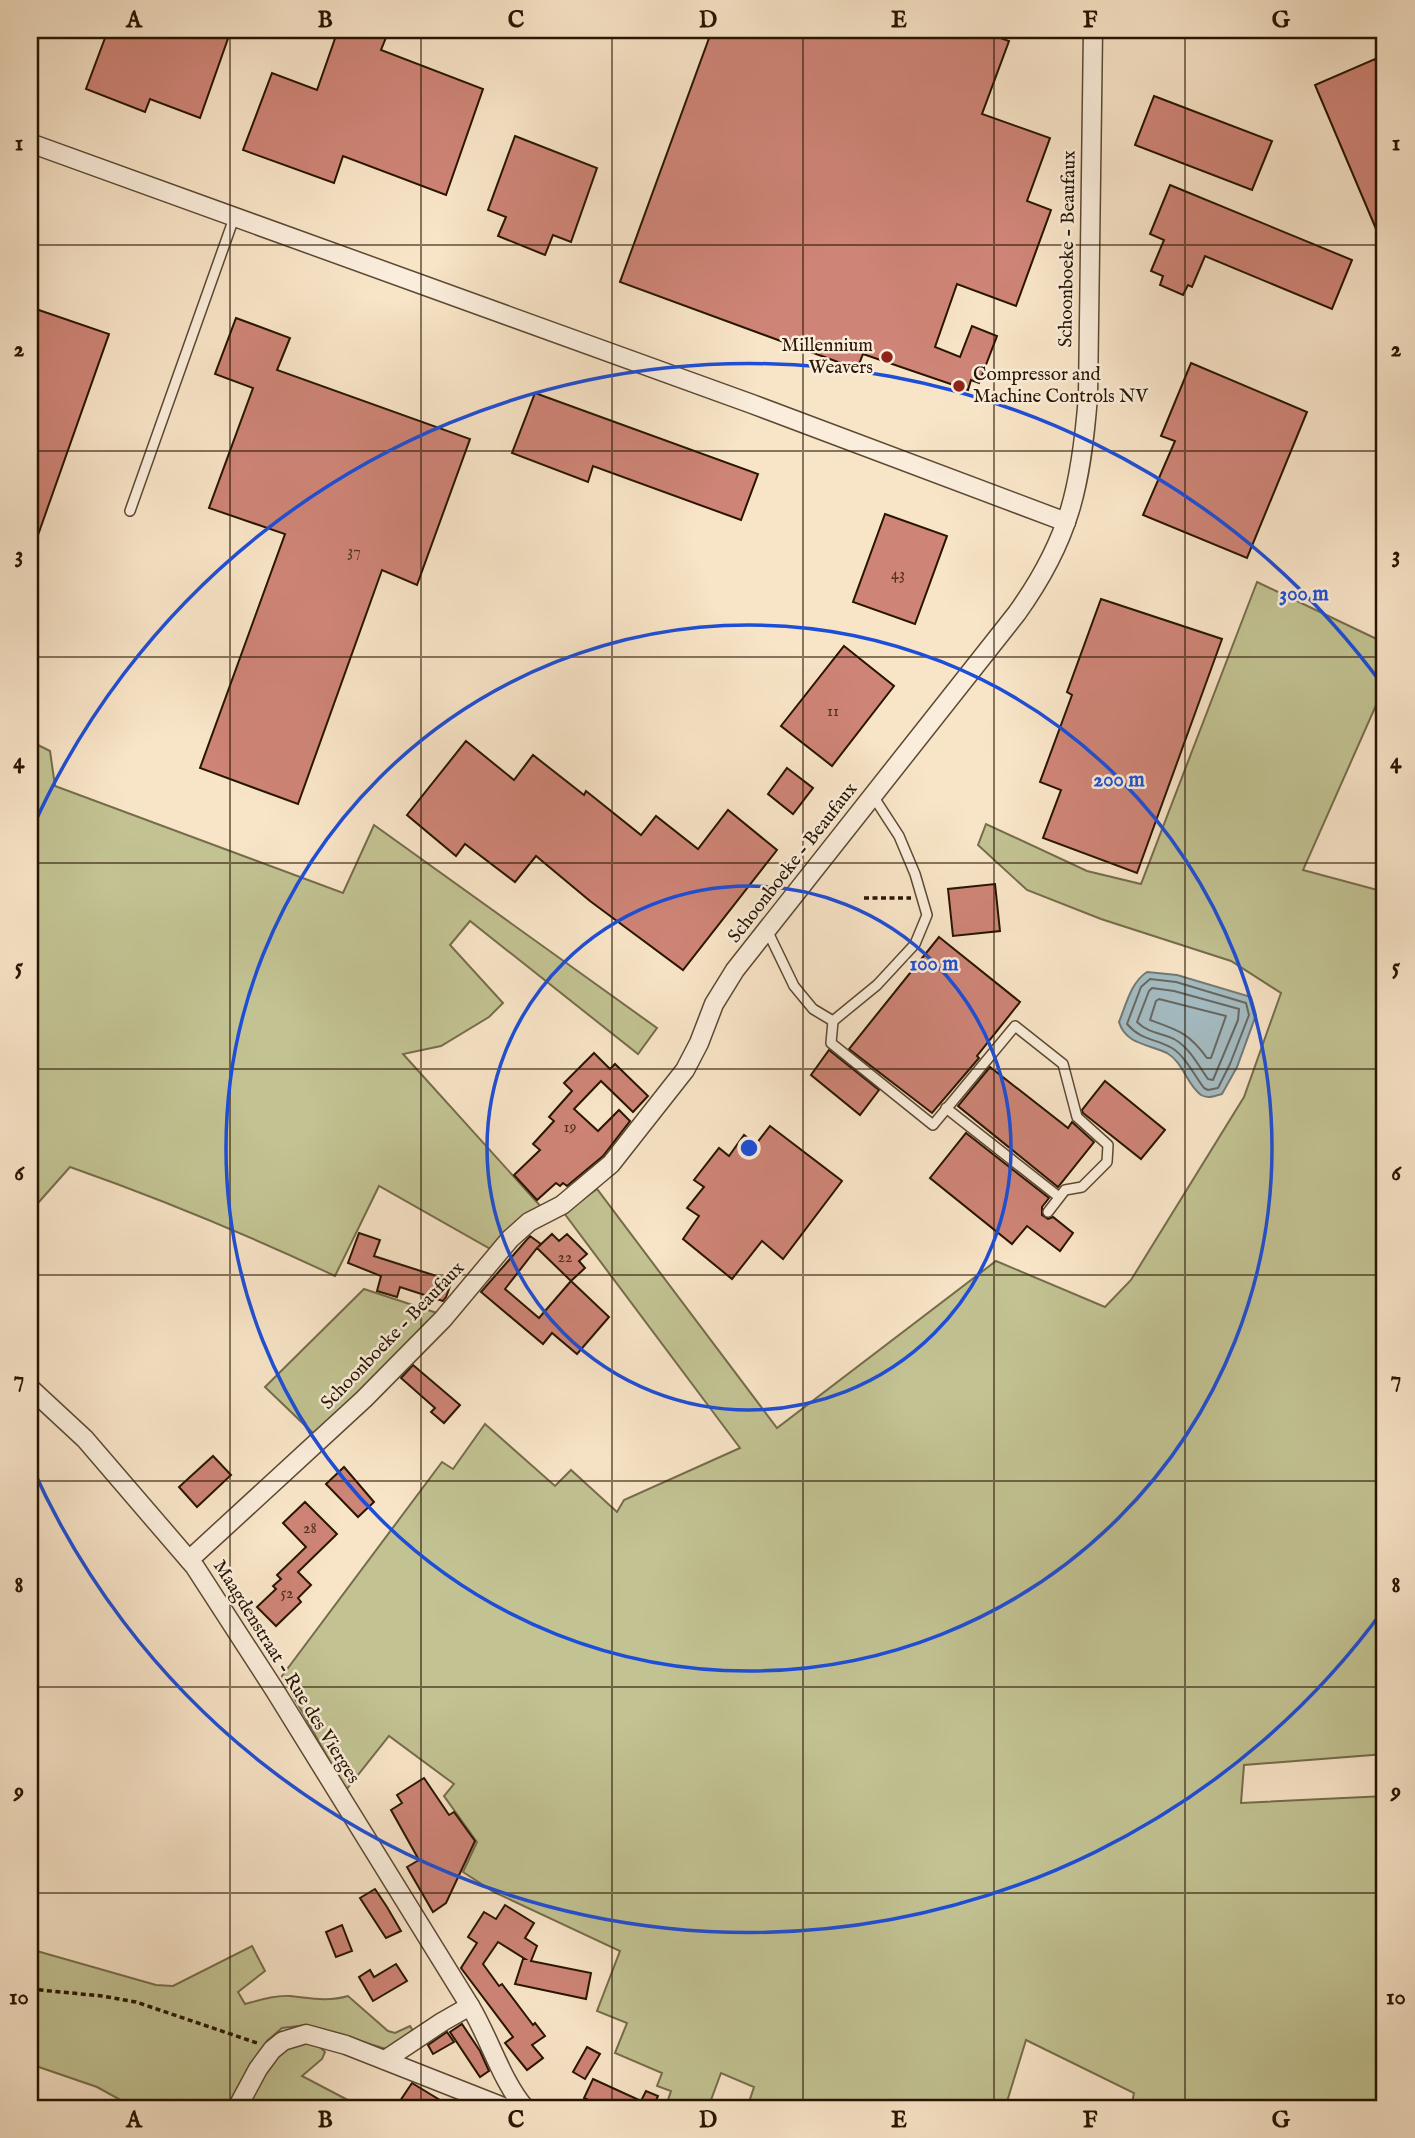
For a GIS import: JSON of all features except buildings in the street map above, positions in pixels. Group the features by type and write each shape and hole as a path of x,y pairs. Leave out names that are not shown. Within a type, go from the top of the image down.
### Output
{"street":[{"name":"Schoonboeke - Beaufaux","path":"189,1560 373,1390 450,1311 510,1239 529,1222 562,1205 611,1164 685,1070 714,1004 735,970 1017,613 1048,566 1076,494 1083,458 1088,397 1093,30"},
{"path":"30,143 752,404 1066,523"},
{"name":"Maagdenstraat - Rue des Vierges","path":"30,1388 85,1439 189,1560 268,1680 484,2028 510,2085 525,2108"},
{"path":"385,2060 470,2006"},
{"path":"237,2108 258,2069 272,2050 284,2040 306,2034 346,2045 506,2108"}],"lane":[{"path":"130,511 234,218"},
{"path":"873,796 899,836 915,874 927,915 915,944 877,985 833,1021 831,1043 933,1125 1015,1026 1063,1064 1076,1116 1108,1145 1107,1161 1082,1187 1065,1190 1048,1212"},
{"path":"767,930 794,986 813,1009 833,1021"},
{"path":"946,1108 1059,1198"}],"path":[{"path":"864,898 922,898"},
{"path":"30,1989 136,2002 232,2033 272,2050"}],"green space":[{"path":"1257,582 1385,643 1385,685 1303,870 1385,892 1385,1754 1244,1765 1241,1803 1385,1796 1385,2108 1131,2108 1134,2093 1026,2040 1005,2108 747,2108 754,2087 721,2073 708,2108 689,2108 668,2100 671,2091 657,2086 662,2073 615,2053 627,2023 597,2011 620,1951 494,1892 463,1872 477,1842 444,1796 454,1784 389,1736 346,1790 282,1676 442,1462 453,1469 485,1424 555,1486 571,1470 617,1512 624,1500 740,1448 564,1213 597,1189 777,1428 996,1261 1105,1307 1131,1280 1244,1097 1281,993 1231,961 1101,919 1027,890 978,845 986,824 1087,871 1141,884"},
{"path":"30,741 50,751 55,786 343,893 374,825 657,1028 638,1054 470,921 450,945 503,1003 489,1017 441,1046 403,1054 544,1210 494,1251 379,1186 335,1276 204,1218 70,1167 30,1212"},
{"path":"364,1289 440,1314 315,1435 265,1387"},
{"path":"252,1946 265,1971 238,1992 245,2004 279,1996 326,1999 348,1996 388,2031 395,2033 410,2026 415,2034 386,2049 307,2025 282,2028 267,2041 229,2108 135,2108 97,2087 30,2064 30,1949 156,1985 173,1986"},
{"path":"317,2044 325,2052 322,2059 302,2076 363,2108 245,2108 275,2058 288,2047"}],"water":[{"path":"1147,972 1177,975 1251,997 1256,1015 1237,1067 1222,1094 1209,1097 1201,1095 1172,1057 1133,1040 1122,1030 1119,1022 1130,994 1141,976"}],"place":[{"name":"Millennium Weavers","path":"887,357"},
{"name":"Compressor and Machine Controls NV","path":"959,386"}]}
